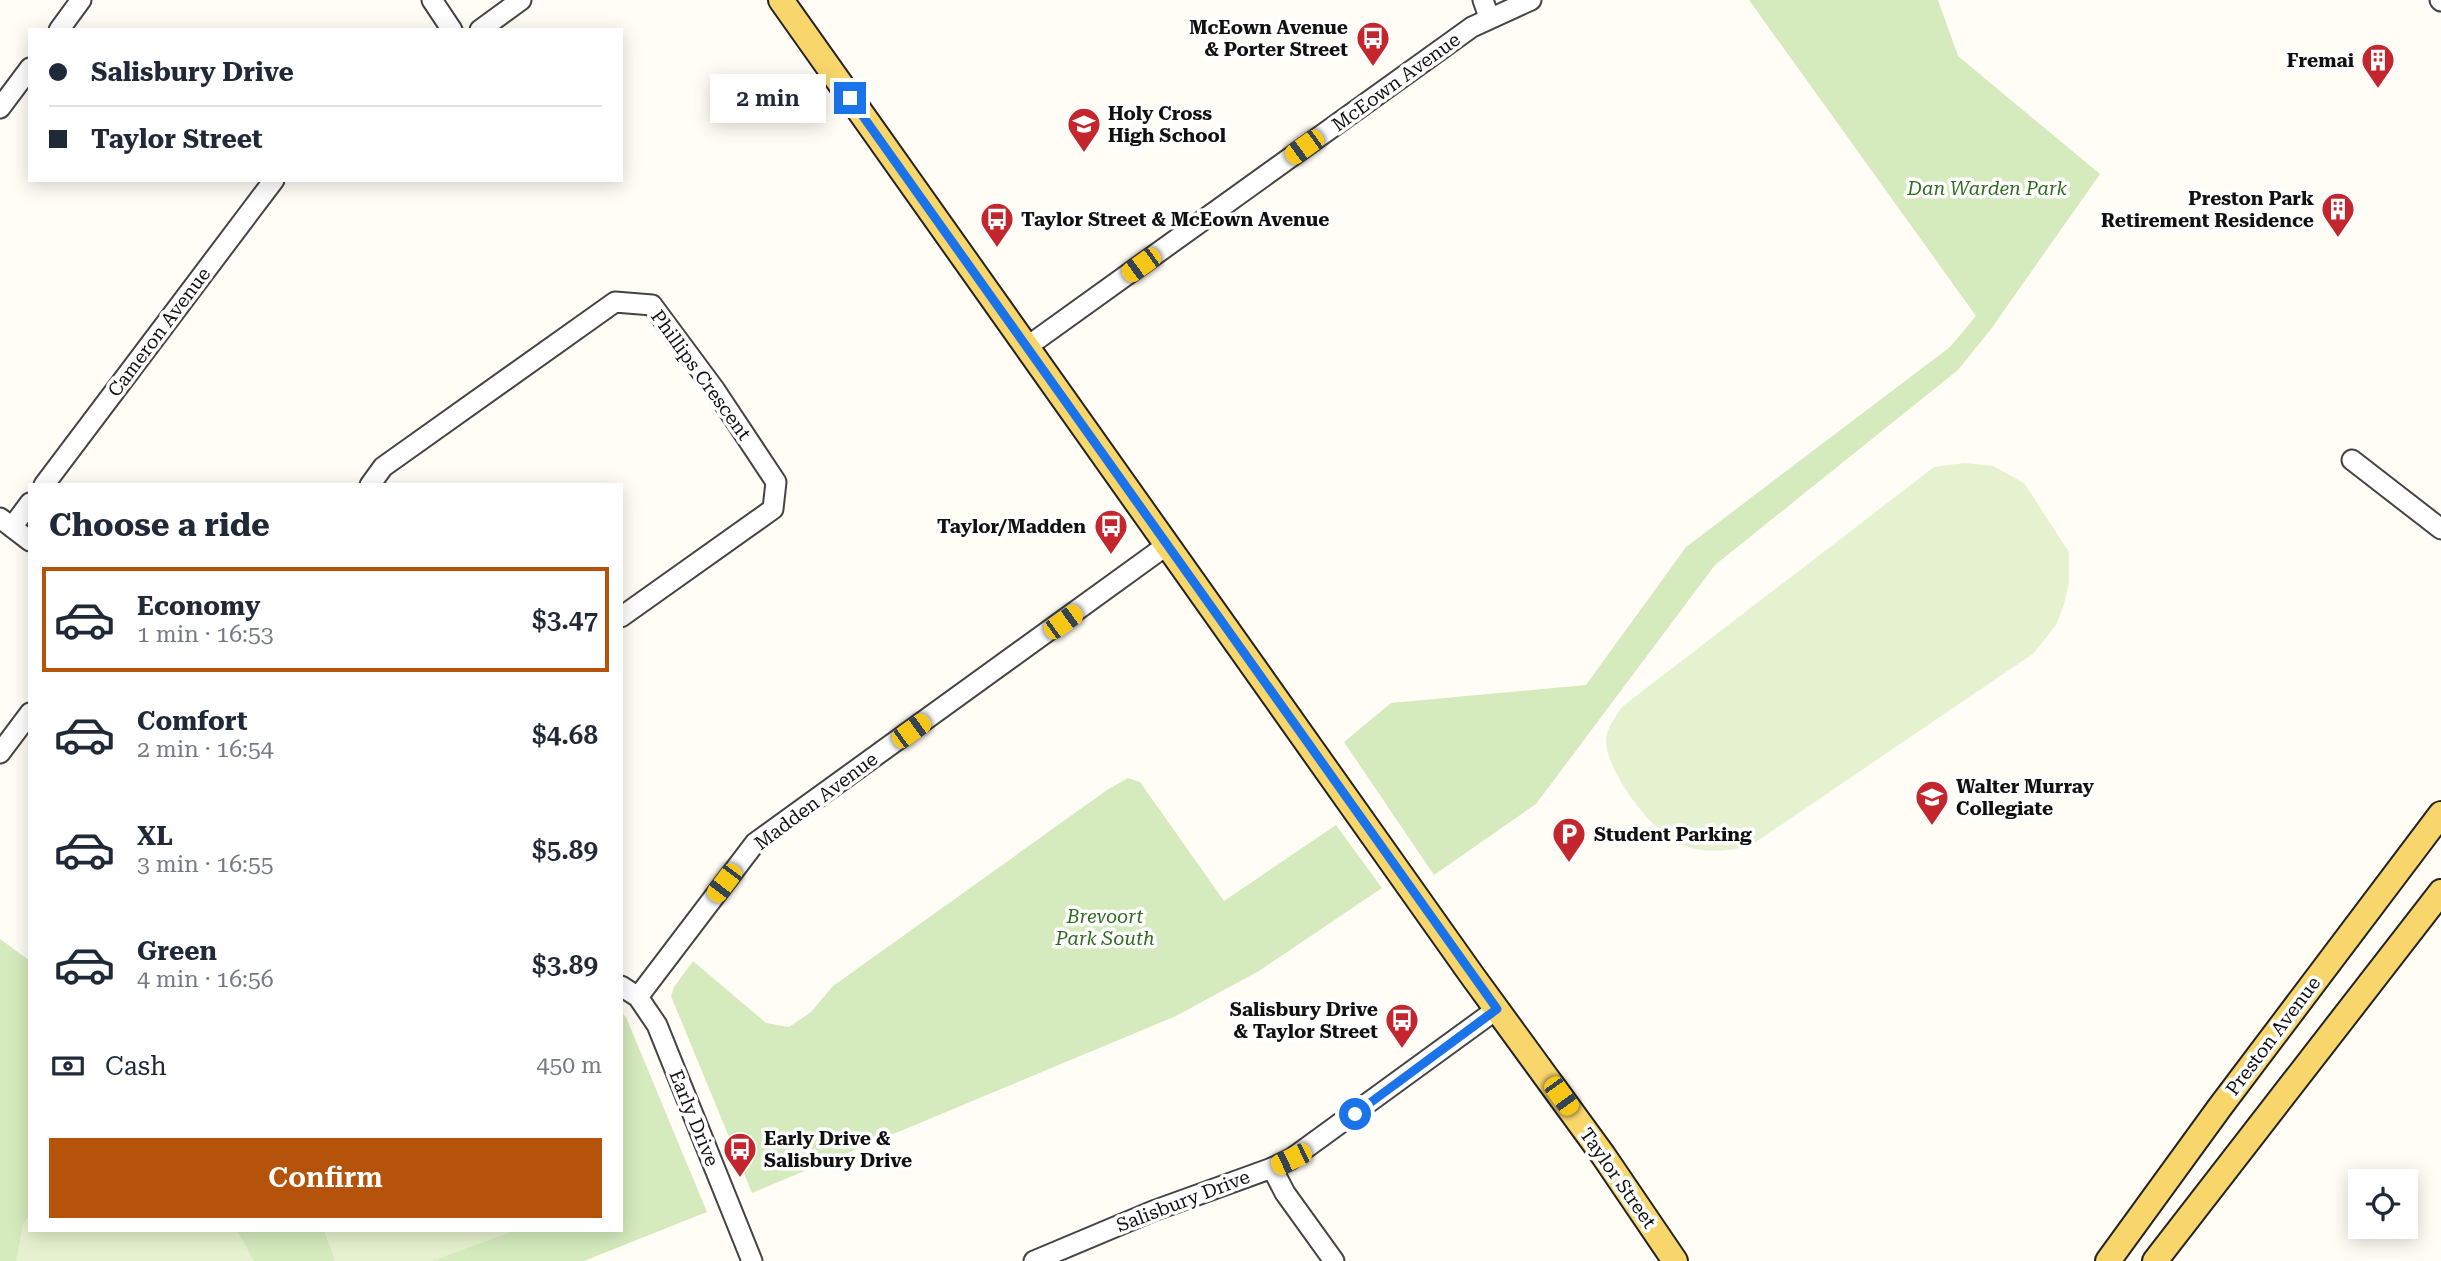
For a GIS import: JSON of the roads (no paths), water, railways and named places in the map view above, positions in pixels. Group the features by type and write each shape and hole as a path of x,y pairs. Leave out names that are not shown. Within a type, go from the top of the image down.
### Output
{"main road":[{"name":"Taylor Street","path":"781,0 1603,1155 1675,1261"},
{"name":"Preston Avenue","path":"2108,1261 2220,1107 2441,814"},
{"path":"2155,1261 2441,892"}],"street":[{"path":"60,28 81,0"},
{"path":"432,0 451,28"},
{"path":"483,28 521,0"},
{"name":"McEown Avenue","path":"1028,346 1472,27 1486,8 1531,0"},
{"path":"0,108 28,71"},
{"name":"Cameron Avenue","path":"46,483 272,182"},
{"name":"Phillips Crescent","path":"371,483 383,467 615,302 652,305 715,390 776,482 774,509 623,616"},
{"path":"2352,460 2441,528"},
{"path":"28,505 6,523 28,540"},
{"name":"Madden Avenue","path":"638,998 755,843 1167,545"},
{"path":"0,753 28,716"},
{"name":"Early Drive","path":"623,987 638,998 657,1026 752,1261"},
{"name":"Salisbury Drive","path":"1034,1261 1153,1211 1291,1159 1497,1009"},
{"path":"1272,1168 1285,1193 1334,1261"}],"place":[{"name":"McEown Avenue & Porter Street","path":"1373,68"},
{"name":"Fremai","path":"2378,90"},
{"name":"Holy Cross High School","path":"1084,154"},
{"name":"Preston Park Retirement Residence","path":"2338,239"},
{"name":"Taylor Street & McEown Avenue","path":"997,249"},
{"name":"Taylor/Madden","path":"1111,556"},
{"name":"Walter Murray Collegiate","path":"1932,827"},
{"name":"Student Parking","path":"1569,864"},
{"name":"Salisbury Drive & Taylor Street","path":"1402,1050"},
{"name":"Early Drive & Salisbury Drive","path":"740,1179"}],"park label":[{"name":"Dan Warden Park","path":"1987,188"},
{"name":"Brevoort Park South","path":"1105,927"}]}
